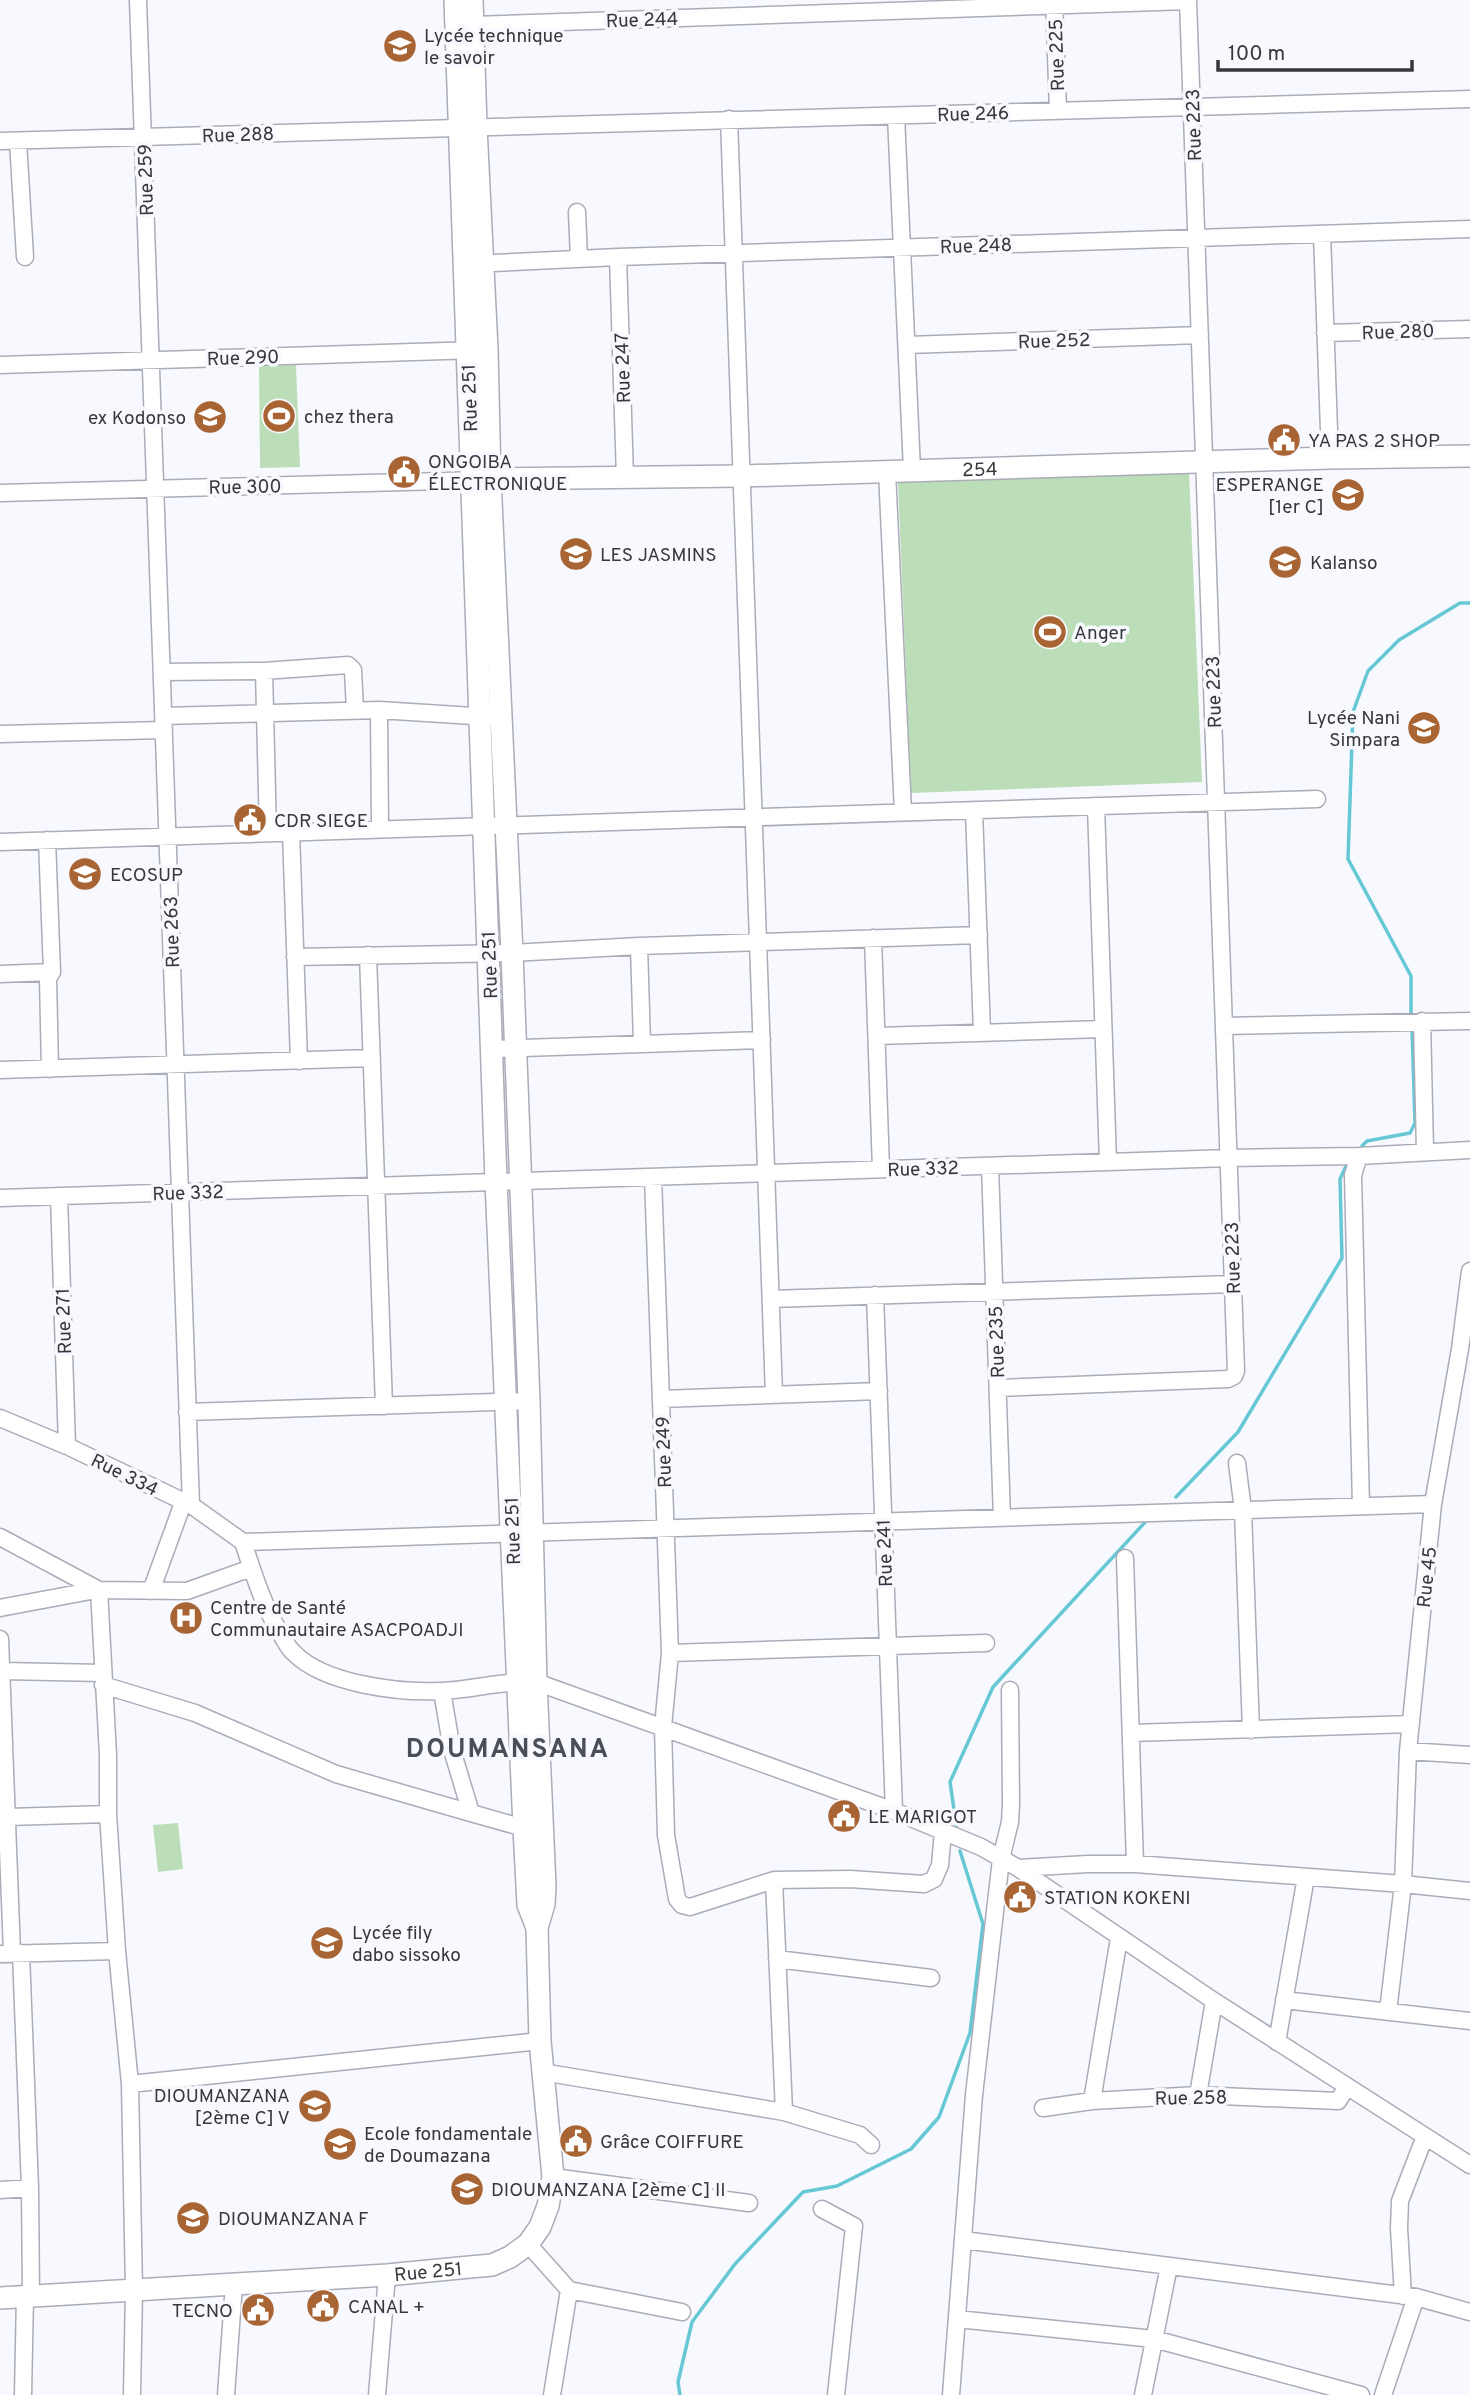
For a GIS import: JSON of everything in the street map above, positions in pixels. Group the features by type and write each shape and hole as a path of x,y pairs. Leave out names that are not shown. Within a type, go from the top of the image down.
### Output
{"main road":[{"name":"Rue 251","path":"455,0 467,128 491,717 506,827 512,953 529,1401 523,1534 527,1681 524,1828 528,1905 537,1928"},
{"name":"Rue 251","path":"467,128 472,0"},
{"name":"254","path":"481,480 742,476 1470,456"},
{"name":"Rue 251","path":"491,717 484,827 496,1181 506,1402 523,1534"},
{"name":"Rue 251","path":"0,2298 387,2275 492,2265 528,2245 540,2227 548,2206 553,2177 540,2041 537,1928 544,1903 545,1886 527,1681"}],"street":[{"name":"Rue 259","path":"138,0 151,360"},
{"name":"Rue 244","path":"473,25 1054,2 1188,0"},
{"name":"Rue 223","path":"998,1388 1228,1379 1234,1376 1236,1371 1188,0"},
{"name":"Rue 225","path":"1054,2 1058,110"},
{"name":"Rue 246","path":"467,128 1470,99"},
{"path":"896,116 912,470"},
{"path":"729,119 774,1395"},
{"name":"Rue 288","path":"0,141 467,128"},
{"path":"18,141 25,257"},
{"path":"577,212 579,259"},
{"name":"Rue 248","path":"473,264 1470,229"},
{"path":"1322,234 1330,458"},
{"name":"Rue 247","path":"618,257 625,478"},
{"name":"Rue 280","path":"1325,333 1470,329"},
{"name":"Rue 252","path":"908,345 1200,335"},
{"name":"Rue 290","path":"0,365 477,350"},
{"name":"Rue 263","path":"151,360 187,1412 187,1504"},
{"path":"887,471 903,812"},
{"name":"Rue 300","path":"0,493 481,480"},
{"path":"162,672 264,671 348,665 353,670 355,710"},
{"path":"264,671 268,833"},
{"path":"379,710 380,829"},
{"path":"0,734 265,713 379,710 491,717"},
{"path":"0,842 1317,799"},
{"path":"1096,806 1108,1162"},
{"path":"974,810 982,1033"},
{"path":"291,832 299,1060"},
{"path":"47,840 52,972 48,978 50,1069"},
{"path":"295,957 512,953 639,946 979,935"},
{"path":"873,938 881,1169"},
{"path":"639,946 642,1044"},
{"path":"368,955 384,1406"},
{"path":"0,974 52,972"},
{"path":"1422,1020 1425,1151"},
{"path":"1224,1026 1470,1021"},
{"path":"877,1036 1103,1029"},
{"path":"492,1049 762,1040"},
{"path":"0,1070 372,1058"},
{"name":"Rue 332","path":"0,1198 1359,1156 1470,1150"},
{"path":"1359,1156 1353,1175 1360,1506"},
{"name":"Rue 235","path":"990,1166 1002,1518"},
{"name":"Rue 249","path":"653,1177 670,1653 663,1727 666,1835 677,1899 682,1905 690,1907 774,1880 850,1879 924,1884 934,1879 940,1865 943,1832"},
{"name":"Rue 271","path":"59,1196 67,1446"},
{"name":"Rue 45","path":"1388,2012 1403,1884 1410,1724 1433,1504 1465,1348 1470,1271"},
{"path":"771,1299 1233,1284"},
{"name":"Rue 241","path":"876,1295 894,1811"},
{"path":"661,1399 879,1391"},
{"path":"187,1412 529,1401"},
{"name":"Rue 334","path":"0,1418 67,1446 187,1504 243,1542"},
{"path":"1237,1463 1243,1510 1251,1730"},
{"path":"151,1591 187,1504"},
{"path":"1433,1504 243,1542 266,1611 293,1653 320,1672 396,1689 442,1691 527,1681 894,1811 981,1847 1018,1868 1277,2042 1343,2094 1425,2136 1470,2165"},
{"path":"0,1537 99,1590"},
{"path":"1125,1558 1135,1864"},
{"path":"0,1608 99,1590 187,1591 251,1567"},
{"path":"99,1590 108,1814 117,1951 130,2084 134,2290 132,2395"},
{"path":"0,1639 11,1953 30,2188 23,2395"},
{"path":"670,1653 986,1643"},
{"path":"2,1671 103,1679 195,1713 336,1774 524,1828"},
{"path":"951,2395 974,2095 1000,1860 1010,1822 1010,1690"},
{"path":"442,1691 452,1750 471,1813"},
{"path":"1131,1733 1410,1724"},
{"path":"1408,1751 1470,1755"},
{"path":"8,1817 108,1814"},
{"path":"1018,1868 1135,1864 1470,1891"},
{"path":"1277,2042 1306,1877"},
{"path":"774,1880 784,2112"},
{"path":"1092,2102 1119,1938"},
{"path":"11,1953 117,1951"},
{"path":"777,1959 931,1978"},
{"path":"1284,2000 1470,2021"},
{"path":"1198,2095 1214,2001"},
{"path":"130,2084 540,2041"},
{"path":"542,2072 784,2112 860,2135 871,2145"},
{"name":"Rue 258","path":"1043,2108 1198,2095 1343,2094"},
{"path":"1383,2395 1410,2296 1399,2228 1400,2202 1425,2136"},
{"path":"553,2177 749,2203"},
{"path":"0,2190 30,2188"},
{"path":"822,2209 854,2226 836,2395"},
{"path":"963,2240 1410,2296 1470,2312"},
{"path":"528,2245 569,2290 682,2312"},
{"path":"1143,2395 1168,2266"},
{"path":"377,2395 387,2275"},
{"path":"226,2395 234,2284"},
{"path":"552,2395 569,2290"},
{"path":"957,2319 1154,2339 1361,2395"}],"green space":[{"name":"chez thera","path":"296,365 300,467 260,468 259,366"},
{"name":"Anger","path":"1189,472 1202,782 911,793 898,483"},
{"path":"178,1823 183,1869 158,1872 153,1825"}],"waterway":[{"path":"1411,1014 1411,976 1348,859 1353,712 1368,671 1399,640 1460,603 1470,603"},
{"path":"1362,1146 1367,1141 1410,1133 1415,1123 1412,1028"},
{"path":"1176,1497 1238,1432 1342,1258 1340,1179 1348,1162"},
{"path":"957,1830 950,1782 993,1687 1149,1518"},
{"path":"680,2395 678,2382 692,2322 735,2264 803,2192 837,2186 911,2149 939,2117 970,2033 983,1924 960,1851"}],"place":[{"name":"Lycée technique le savoir","path":"400,46"},
{"name":"chez thera","path":"279,416"},
{"name":"ex Kodonso","path":"210,417"},
{"name":"YA PAS 2 SHOP","path":"1284,440"},
{"name":"ONGOIBA ÉLECTRONIQUE","path":"404,472"},
{"name":"ESPERANGE [1er C]","path":"1348,495"},
{"name":"LES JASMINS","path":"576,554"},
{"name":"Kalanso","path":"1285,562"},
{"name":"Anger","path":"1050,632"},
{"name":"Lycée Nani Simpara","path":"1424,728"},
{"name":"CDR SIEGE","path":"250,820"},
{"name":"ECOSUP","path":"85,874"},
{"name":"Centre de Santé Communautaire ASACPOADJI","path":"186,1618"},
{"name":"LE MARIGOT","path":"844,1816"},
{"name":"STATION KOKENI","path":"1020,1897"},
{"name":"Lycée fily dabo sissoko","path":"327,1943"},
{"name":"DIOUMANZANA [2ème C] V","path":"315,2106"},
{"name":"Grâce COIFFURE","path":"576,2141"},
{"name":"Ecole fondamentale de Doumazana","path":"340,2144"},
{"name":"DIOUMANZANA [2ème C] II","path":"467,2189"},
{"name":"DIOUMANZANA F","path":"193,2218"},
{"name":"CANAL +","path":"323,2306"},
{"name":"TECNO","path":"258,2310"}],"district":[{"name":"DOUMANSANA","path":"508,1748"}]}
